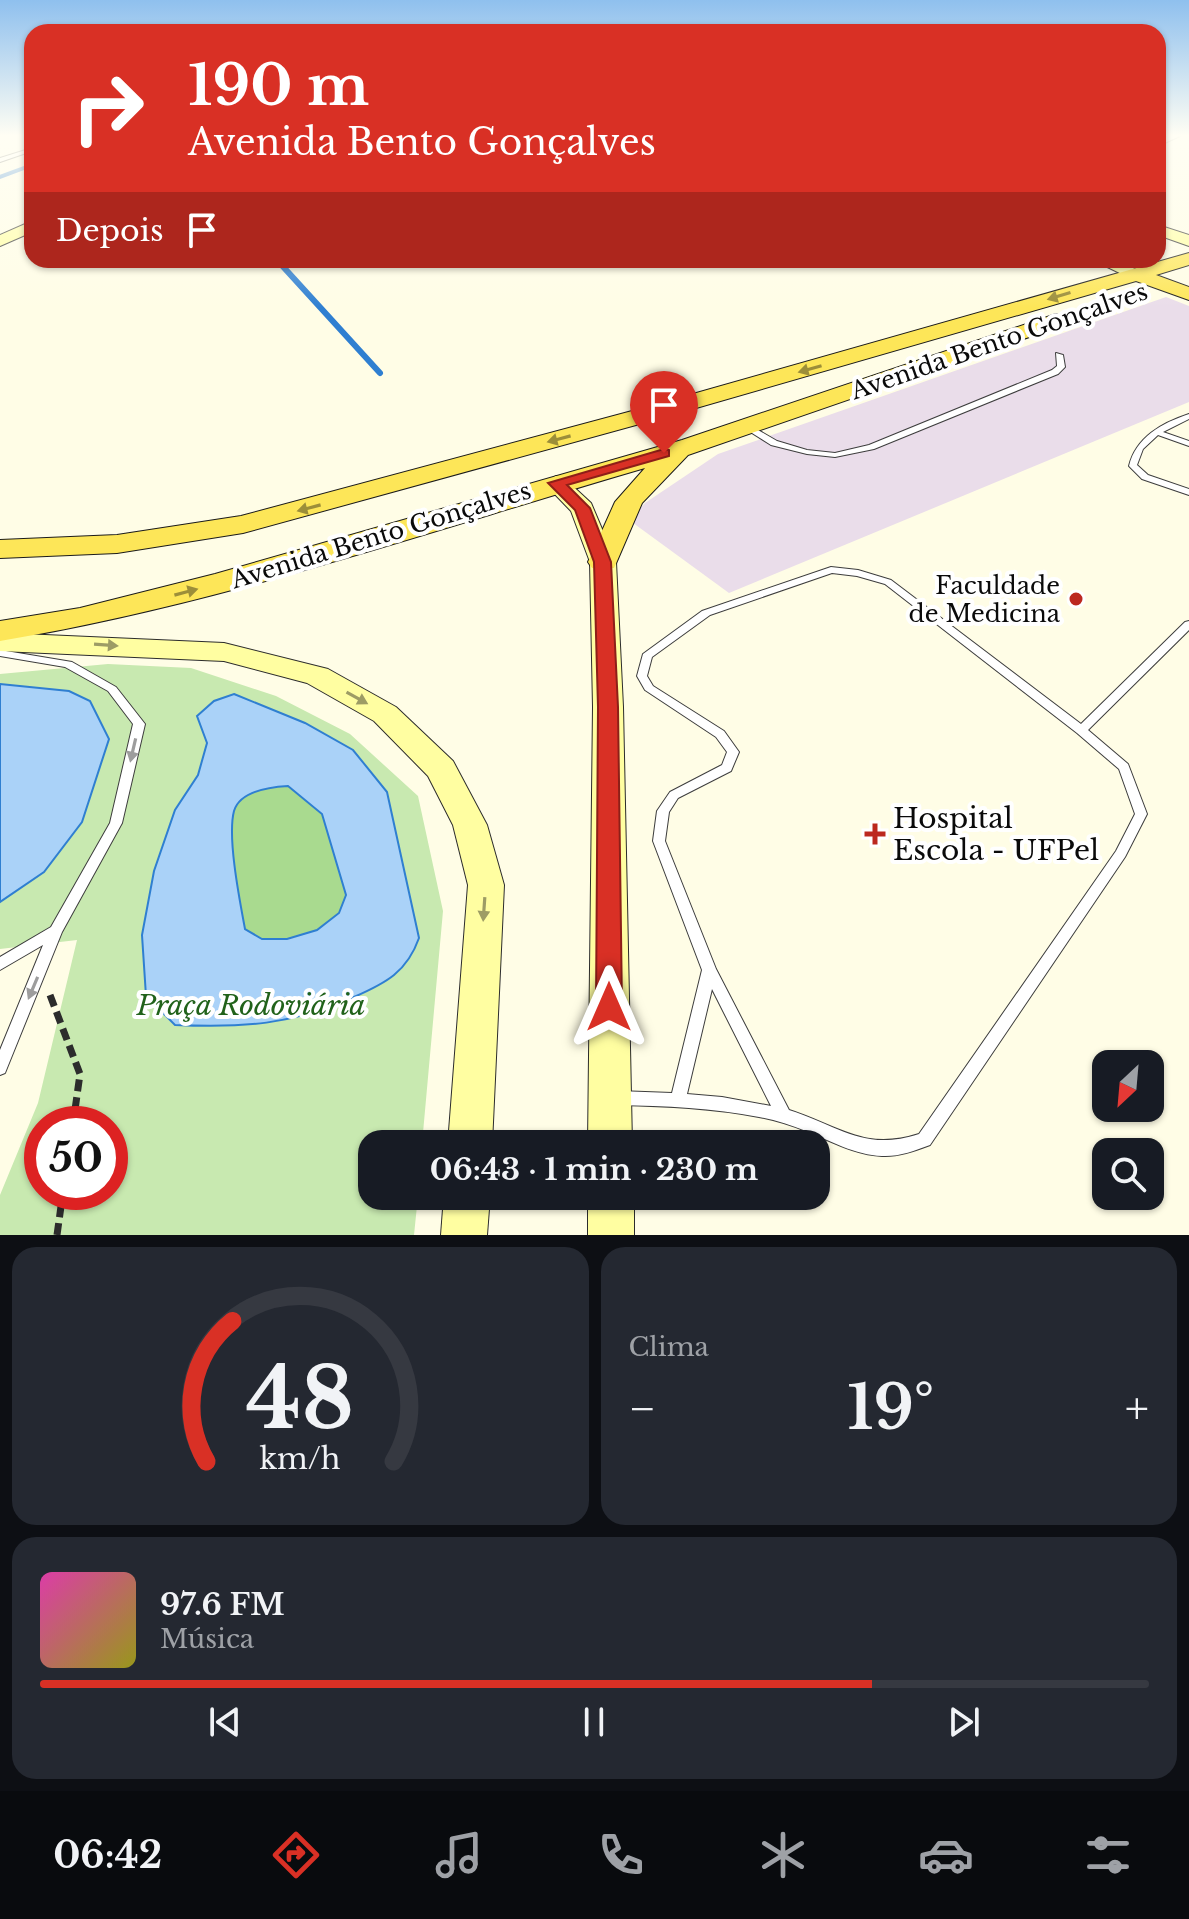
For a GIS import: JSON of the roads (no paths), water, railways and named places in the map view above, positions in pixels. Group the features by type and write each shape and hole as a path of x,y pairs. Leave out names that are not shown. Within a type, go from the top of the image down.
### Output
{"main road":[{"path":"0,241 24,230"},
{"path":"1166,233 1189,241"},
{"name":"Avenida Bento Gonçalves","path":"0,631 80,618 212,585 691,446 973,346 1176,284 1189,259"},
{"path":"1122,268 1176,284"},
{"name":"Avenida Bento Gonçalves","path":"0,549 117,544 183,536 286,514 762,382 1134,273"},
{"path":"748,428 739,406 745,394 762,382"},
{"path":"656,412 708,415 748,428"},
{"path":"603,562 621,510 648,477 691,446"},
{"path":"459,466 519,473 556,483 582,508 603,562 608,707 610,1130"},
{"path":"0,642 224,652 317,676 385,714 441,769 470,825 486,885 471,1130"},
{"path":"464,1235 466,1210"},
{"path":"611,1210 611,1235"}],"lane":[{"path":"748,428 774,443 807,452 835,455 871,447 1055,372 1061,367 1059,355"},
{"path":"1189,416 1156,432 1134,456 1133,466 1145,477 1189,492"},
{"path":"1156,432 1189,444"},
{"path":"610,1097 678,1099 784,1116 863,1147 898,1151 924,1140 1121,854 1141,814 1124,767 1081,730 888,582 858,573 831,570 706,613 647,656 642,676 649,688 720,734 733,752 727,768 674,795 663,811 659,841 709,970 784,1116"},
{"path":"1081,730 1189,624"},
{"path":"0,653 68,664 112,689 139,724 116,823 56,931 0,1068"},
{"path":"0,964 56,931"},
{"path":"678,1099 709,970"}],"water":[{"path":"0,684 69,691 90,701 109,739 82,822 44,872 0,902"},
{"path":"234,694 305,723 353,750 387,792 419,938 402,968 376,987 309,1014 266,1023 223,1026 175,1025 146,996 142,935 154,871 175,810 198,775 207,743 197,716 214,701","holes":["288,786 322,814 346,895 339,913 317,930 287,939 262,939 245,929 237,887 232,822 237,804 265,789"]}],"waterway":[{"path":"284,268 380,373"}],"place":[{"name":"Faculdade de Medicina","path":"1076,599"},
{"name":"Hospital Escola - UFPel","path":"875,834"}],"park label":[{"name":"Praça Rodoviária","path":"251,1005"}]}
